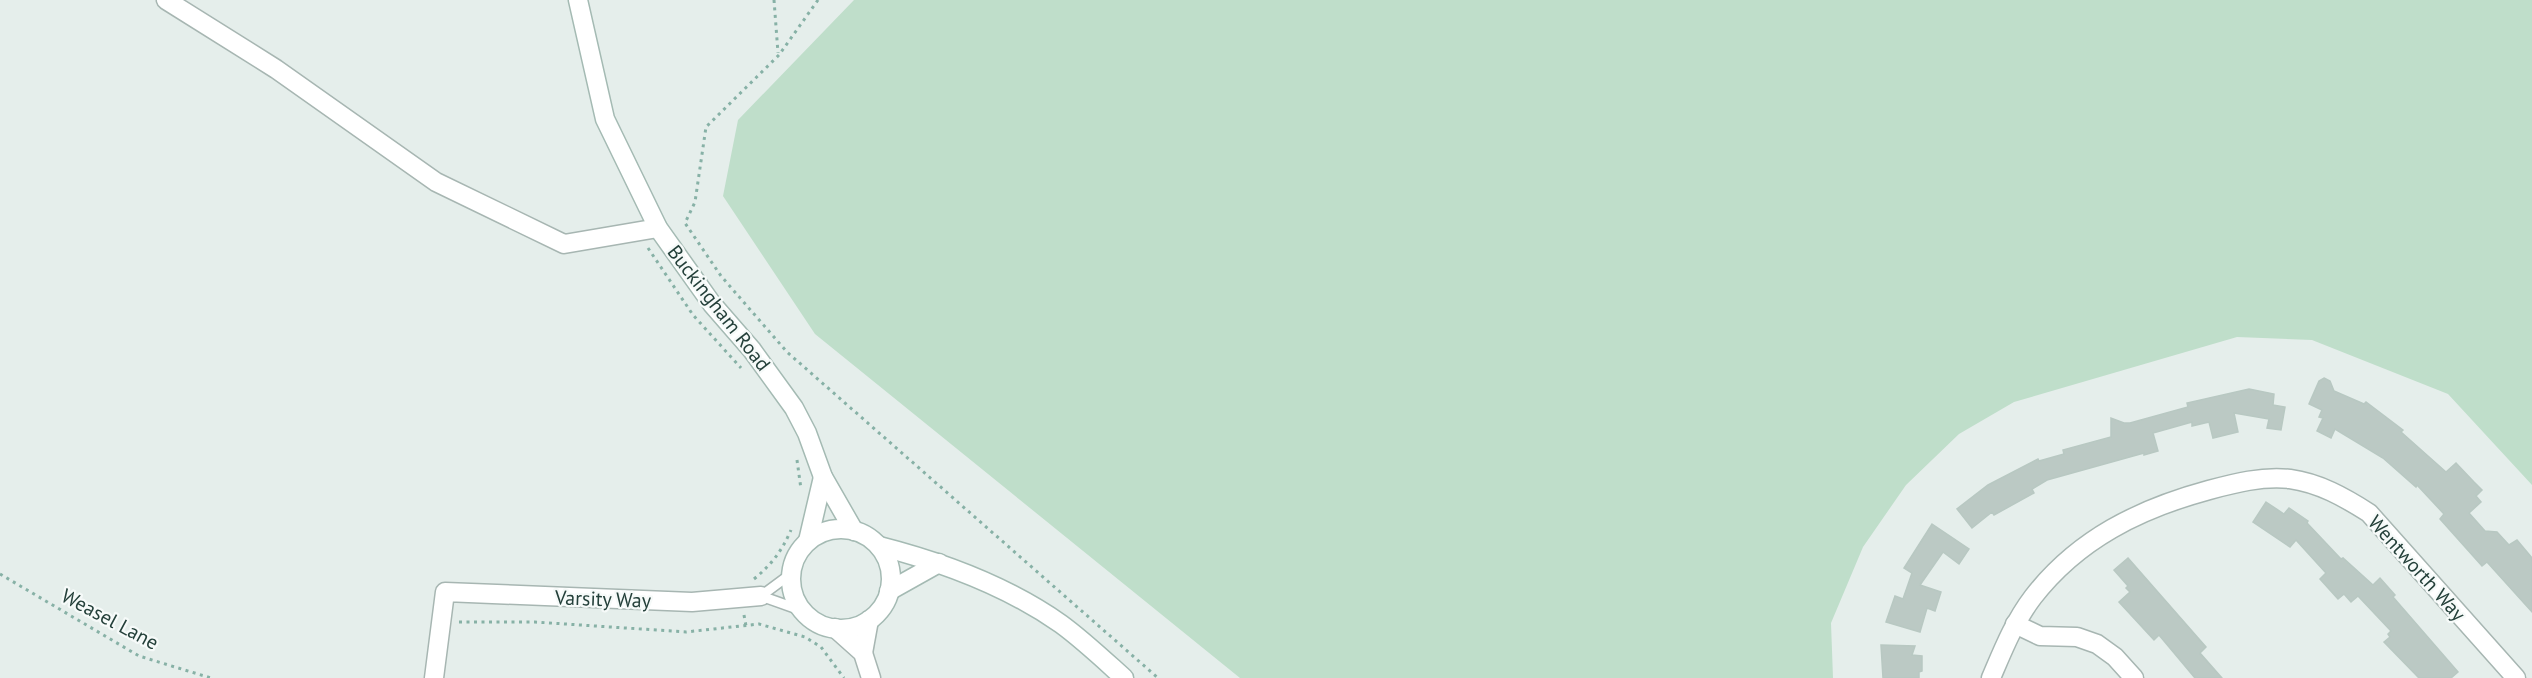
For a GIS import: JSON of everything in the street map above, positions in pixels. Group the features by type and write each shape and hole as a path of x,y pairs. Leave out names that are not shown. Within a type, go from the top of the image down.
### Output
{"street":[{"path":"166,0 276,69 436,182 564,244 658,228"},
{"name":"Buckingham Road","path":"578,0 605,119 658,228 712,304 752,350 794,408 807,433 823,477 854,531"},
{"path":"808,541 823,477"},
{"name":"Wentworth Way","path":"1991,678 2015,624 2056,571 2082,547 2128,519 2168,501 2258,479 2289,479 2318,486 2345,497 2369,513 2516,678"},
{"path":"835,529 854,531 870,538 879,546 890,567 890,591 885,602 869,620 852,627 835,628 812,620 803,611 792,590 792,573 797,555 808,541 824,531 835,529"},
{"path":"879,546 939,563 974,577 1037,608 1063,625 1124,678"},
{"path":"890,591 939,563"},
{"name":"Varsity Way","path":"440,622 445,592 692,602 761,596"},
{"path":"869,620 863,653 871,678"},
{"path":"435,678 440,622"},
{"path":"2015,624 2040,636 2077,637 2097,644 2115,657 2134,678"},
{"path":"835,628 863,653"}],"lane":[{"path":"761,596 792,573"},
{"path":"761,596 803,611"}],"path":[{"path":"774,0 779,55"},
{"path":"818,0 779,55 706,126 695,202 684,223 721,276 787,352 1158,678"},
{"path":"637,232 693,315 744,372"},
{"path":"797,459 801,494"},
{"path":"746,626 741,589 773,562 784,547 795,521"},
{"name":"Weasel Lane","path":"0,574 139,656 211,678"},
{"path":"440,622 535,622 686,632 759,624 805,637 821,647 844,678"}],"green space":[{"path":"854,0 2532,0 2532,485 2448,394 2312,340 2237,337 2014,402 1959,434 1906,485 1863,547 1831,623 1833,678 1240,678 815,334 723,196 738,120"}],"building":[{"path":"2324,378 2330,381 2334,391 2364,404 2366,402 2403,430 2401,432 2446,472 2456,463 2482,490 2476,496 2481,502 2469,513 2485,531 2497,532 2509,545 2517,540 2532,558 2532,612 2487,562 2482,566 2440,519 2444,514 2417,485 2416,487 2383,458 2335,429 2331,438 2317,431 2323,418 2319,417 2322,410 2309,404 2319,381"},
{"path":"2249,389 2274,394 2273,405 2285,407 2281,430 2267,428 2269,419 2234,413 2238,432 2213,438 2209,422 2192,426 2192,422 2153,433 2158,451 2047,480 2032,489 2034,493 1994,515 1992,512 1972,528 1957,509 1988,485 2038,459 2039,461 2064,454 2063,450 2111,437 2111,418 2130,423 2188,407 2187,403"},
{"path":"2266,502 2284,514 2289,508 2308,521 2307,523 2341,559 2343,558 2373,585 2380,578 2395,595 2393,597 2458,672 2451,678 2419,678 2384,642 2390,637 2388,634 2391,631 2358,596 2351,602 2344,594 2338,599 2320,579 2326,573 2296,540 2290,547 2253,522"},
{"path":"1932,524 1969,549 1959,564 1943,552 1920,585 1941,592 1935,611 1927,608 1920,632 1886,622 1895,596 1903,599 1912,573 1904,568"},
{"path":"2128,558 2206,647 2200,653 2222,678 2195,678 2159,635 2154,640 2119,602 2130,592 2126,588 2128,586 2114,570"},
{"path":"1881,645 1915,646 1912,655 1922,656 1922,671 1919,672 1919,678 1883,678"}]}
